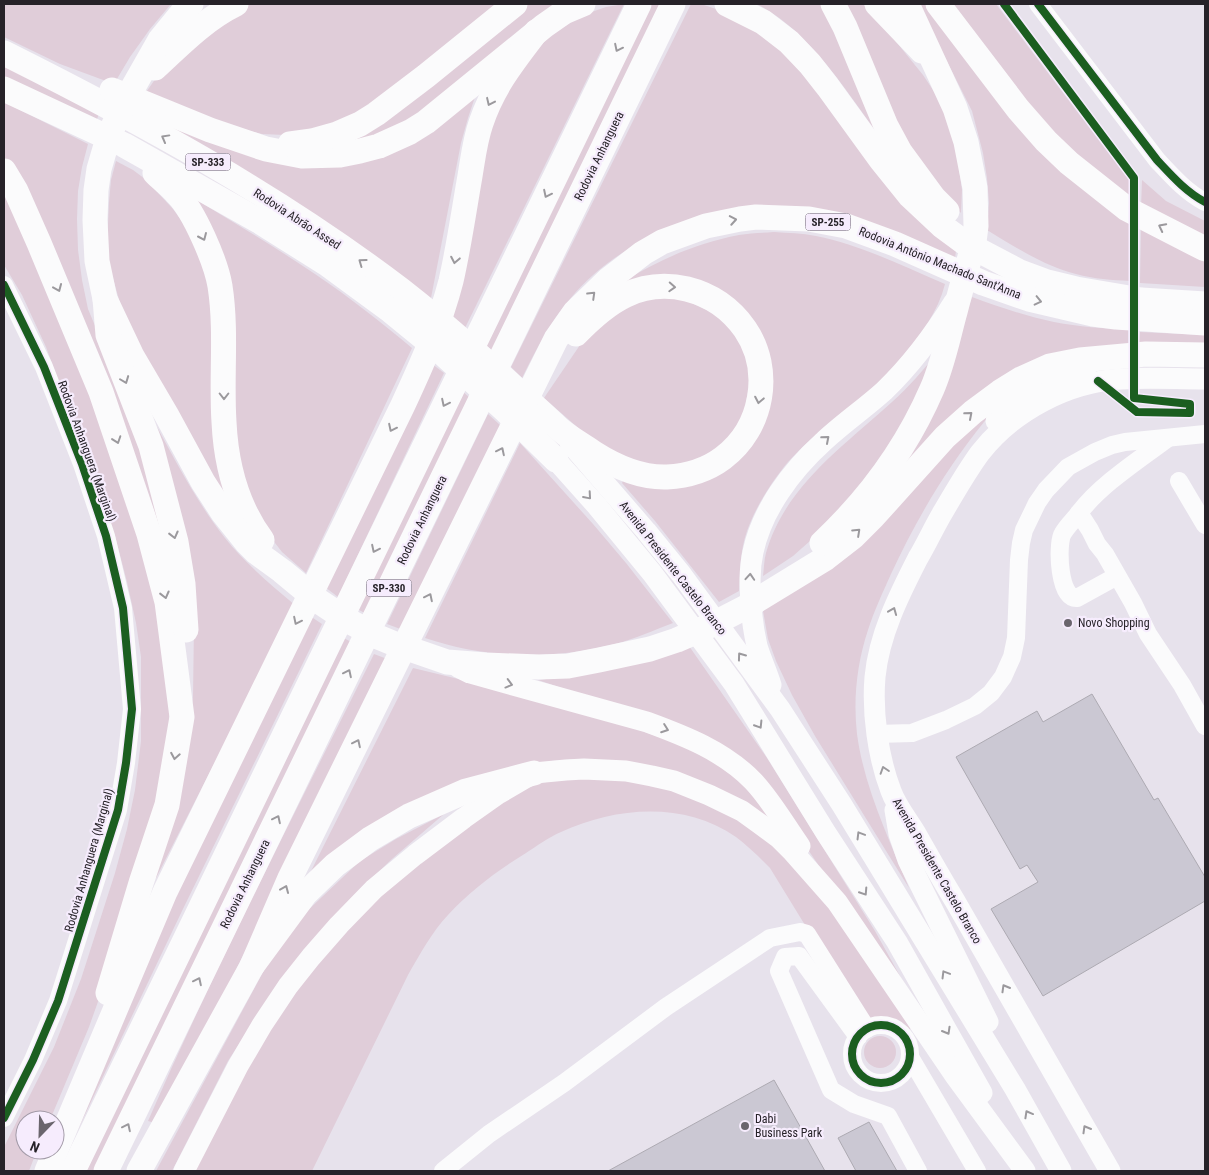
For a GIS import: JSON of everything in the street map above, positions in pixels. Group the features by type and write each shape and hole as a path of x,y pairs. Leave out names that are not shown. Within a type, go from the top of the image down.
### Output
{"highway":[{"path":"81,1092 116,966 167,805 182,717 187,668 183,584 176,542 151,446 108,336 105,300 97,261 96,190 99,169 109,135 127,98 160,40 191,4"},
{"path":"134,86 204,23 236,4"},
{"path":"240,140 295,144 337,134 360,124 400,97 516,4"},
{"path":"4,48 210,130 266,149 302,156 340,155 379,146 410,132 426,122 540,29 564,12 583,4"},
{"name":"SP-330","path":"73,1171 639,4"},
{"name":"Rodovia Anhanguera","path":"106,1171 673,4"},
{"name":"Rodovia Antônio Machado Sant'Anna","path":"726,4 763,22 789,42 810,64 910,196 942,226 965,243 1020,272 1047,282 1141,300 1205,304"},
{"path":"833,4 845,27 886,126 900,152 933,197 991,256"},
{"path":"877,4 934,63"},
{"path":"789,580 811,553 834,532 880,481 915,425 941,365 974,242 976,216 975,188 966,142 955,108 907,4"},
{"path":"938,4 1018,109 1046,141 1069,163 1127,209 1205,249"},
{"path":"47,1171 165,892 428,352 446,301 480,124 505,72 540,29"},
{"name":"Rodovia Abrão Assed","path":"4,53 84,93 220,169 311,227 396,301 440,351 556,460"},
{"name":"Rodovia Abrão Assed","path":"4,89 124,146 259,221 326,264 396,301 484,360 559,430 607,460 632,472 667,477 690,474 701,471 732,451 752,421 760,399 760,366 757,351 749,334 732,313 704,294 677,287 636,290 619,298 589,321 565,349 543,378 521,410"},
{"path":"124,146 178,195 202,234 212,258 220,284 223,308 224,421 230,466 236,491 245,512 282,571"},
{"path":"4,171 16,191 101,392 149,534 167,602 182,717"},
{"name":"Rodovia Antônio Machado Sant'Anna","path":"521,410 565,326 575,312 608,280 643,253 662,242 706,226 740,218 809,219 846,226 894,244 982,283 1029,299 1093,314 1205,323"},
{"path":"105,300 132,356 203,482 247,543 256,552 317,600 378,638 447,662 513,667 568,666 650,649 677,640 746,607 826,558 853,537 945,437 973,412 1021,379 1050,366 1080,360 1146,354 1205,355"},
{"name":"SP-330","path":"252,966 290,878 521,410"},
{"path":"139,1171 252,966 305,894 335,865 370,839 409,816 466,791 534,773"}],"main road":[{"path":"780,709 757,646 753,625 750,572 752,554 758,533 776,498 790,478 823,442 883,392 905,370 940,324 959,294"},
{"path":"965,473 986,433 1010,405 1021,396 1048,380 1112,357"},
{"name":"Avenida Presidente Castelo Branco","path":"1110,1171 892,794 881,762 875,707 875,677 884,634 910,575 965,473 994,438 1017,418 1062,392 1098,381 1121,378 1205,379"},
{"name":"Avenida Presidente Castelo Branco","path":"559,430 681,574 780,709 842,804 1014,1089 1061,1171"},
{"name":"Avenida Presidente Castelo Branco","path":"556,460 652,573 734,684 826,833 897,942 1026,1171"},
{"path":"447,662 470,673 647,722 676,732 716,753 754,782 837,902"},
{"name":"Avenida Presidente Castelo Branco","path":"534,773 584,769 626,771 674,781 742,811 778,838 837,902 956,1077 1026,1171"},
{"path":"184,1171 238,1066 262,1025 288,986 339,925 374,889 415,855 492,799 534,773"},
{"path":"892,794 899,834 908,860 987,1019 1014,1089"}],"street":[{"path":"1038,4 1157,160 1178,183 1205,202"},
{"name":"Rodovia Anhanguera (Marginal)","path":"4,285 44,367 82,464 106,536 123,608 132,709 118,810 58,1001 34,1060 4,1118"},
{"path":"877,734 912,733 946,720 975,706 991,693 1003,677 1012,657 1016,638 1021,543 1024,530 1046,490 1068,467 1112,445 1141,440 1205,434"},
{"path":"1117,576 1077,598 1073,598 1068,594 1059,562 1063,534 1086,503 1140,458 1168,438"},
{"path":"1179,480 1205,525"},
{"path":"1080,513 1148,634 1182,686 1205,726"},
{"path":"443,1171 489,1134 564,1083 666,1007 770,938 800,932 807,934 862,1033"},
{"path":"862,1033 799,956 784,957 779,971 831,1090 854,1104 888,1116 918,1171"},
{"path":"882,1025 892,1027 900,1032 910,1048 908,1067 902,1075 895,1080 876,1083 866,1079 859,1073 854,1065 852,1055 853,1046 862,1033 873,1026 882,1025"},
{"path":"910,1057 977,1171"}],"shaded area":[{"path":"4,4 171,4 130,57 114,84 60,64 4,37"},
{"path":"248,4 503,4 353,121 285,135 262,134 233,127 142,98 156,78"},
{"path":"525,4 556,4 433,108 361,145 340,137"},
{"path":"624,4 465,328 450,314 493,119 521,65 549,36 583,15 606,7"},
{"path":"650,4 662,4 493,351 484,344"},
{"path":"691,4 704,5 722,11 778,46 956,251 955,258 840,216 635,245 600,269 570,299 550,327 522,378 511,367"},
{"path":"757,4 826,4 878,134 809,45 776,16"},
{"path":"842,4 863,4 923,75 937,96 955,140 962,190 961,213 913,160"},
{"path":"918,4 930,4 1130,218 1130,281 1096,278 1064,271 1030,255 987,230 989,203 987,178 983,153 972,111"},
{"path":"950,4 996,4 1131,183 1130,201 1057,140"},
{"path":"4,65 99,114 95,124 4,78"},
{"path":"477,91 461,143 431,298 166,125 323,163"},
{"path":"4,102 88,144 78,191 78,250 82,280 88,309 109,359 146,463 169,552 10,166 4,157"},
{"path":"116,161 145,179 173,209 189,231 208,273 230,508 128,331 110,268 107,245 111,180"},
{"path":"1142,180 1166,201 1205,221 1205,241 1141,208"},
{"path":"4,187 29,238 152,562 170,704 168,740 163,775 105,982 89,1027 54,1110 22,1110 54,1047 81,979 127,829 135,790 141,741 141,657 136,623 115,536 46,347 22,295 4,265"},
{"path":"192,197 315,274 365,310 412,348 306,573 282,552 265,530 237,471 229,325"},
{"path":"1141,224 1205,255 1205,287 1140,283"},
{"path":"774,232 811,235 833,240 882,257 945,284 938,304 928,322 886,376 799,450 776,478 759,504 747,531 740,568 739,591 719,602 655,521 622,483 625,476 661,483 758,425 740,313 624,281 666,259 709,242 752,233"},
{"path":"674,295 722,317 743,346 751,376 741,428 708,459 649,469 600,447 544,398 580,345 628,303"},
{"path":"972,297 1054,322 1128,330 1128,348 1074,351 886,489 941,385"},
{"path":"1140,332 1205,335 1205,348 1138,347"},
{"path":"939,351 891,453 819,533 793,556 763,576 766,553 775,529 787,507 802,487 836,451 892,402"},
{"path":"432,364 444,373 338,597 325,587"},
{"path":"461,390 471,399 368,615 354,607"},
{"path":"1012,392 987,418 970,440 944,477 921,515 879,602 861,655 855,708 860,754 871,793 909,888 815,736 792,695 768,639 763,611 957,434"},
{"path":"150,414 194,493 225,538 249,565 295,605 156,878 189,732 193,697 194,624"},
{"path":"488,414 501,426 403,630 387,624"},
{"path":"520,443 593,524 673,623 615,644 567,653 544,655 520,655 472,650 425,638"},
{"path":"310,616 322,624 70,1146 137,973"},
{"path":"342,637 353,643 96,1171 80,1171"},
{"path":"689,646 767,758 875,931 930,1030 769,792 630,711 538,680 587,674"},
{"path":"374,654 390,660 232,978 155,1123 148,1121 230,945"},
{"path":"413,668 525,695 614,721 698,751 737,779 774,822 752,810 575,759 551,761 524,766 303,887"},
{"path":"574,778 652,781 754,825 824,898 912,1028 903,1032 886,1023 866,1022 770,868 736,837 716,825 672,813 627,813 604,817 552,836 485,881 466,897 442,922 408,975 312,1171 194,1171 244,1073 272,1027 300,986 373,902 419,861 517,789 540,783"},
{"path":"444,814 352,897 263,1007 228,1061 172,1171 156,1171 268,963 304,914 360,861 396,839"},
{"path":"880,1036 891,1041 896,1052 891,1063 880,1068 869,1063 864,1052 869,1041"},
{"path":"15,1125 15,1160 33,1160 29,1171 4,1171 4,1147"}],"building":[{"path":"1092,694 1154,800 1158,798 1205,877 1205,901 1043,996 991,909 1038,882 1027,865 1020,869 956,757 1037,711 1043,722"},
{"name":"Dabi Business Park","path":"774,1080 825,1171 608,1171"},
{"path":"869,1122 897,1171 856,1171 838,1138"}],"cycle path":[{"path":"1004,4 1134,178 1134,398 1190,404 1190,413 1137,412 1098,381"},
{"path":"1038,4 1157,160 1185,189 1205,202"},
{"path":"4,285 44,367 82,464 106,536 123,608 132,709 118,810 58,1001 33,1060 4,1118"},
{"path":"881,1025 892,1027 905,1038 910,1054 908,1065 897,1078 881,1083 870,1081 857,1070 852,1054 854,1043 865,1030 881,1025"}],"place":[{"name":"Novo Shopping","path":"1068,623"},
{"name":"Dabi Business Park","path":"745,1126"}]}
